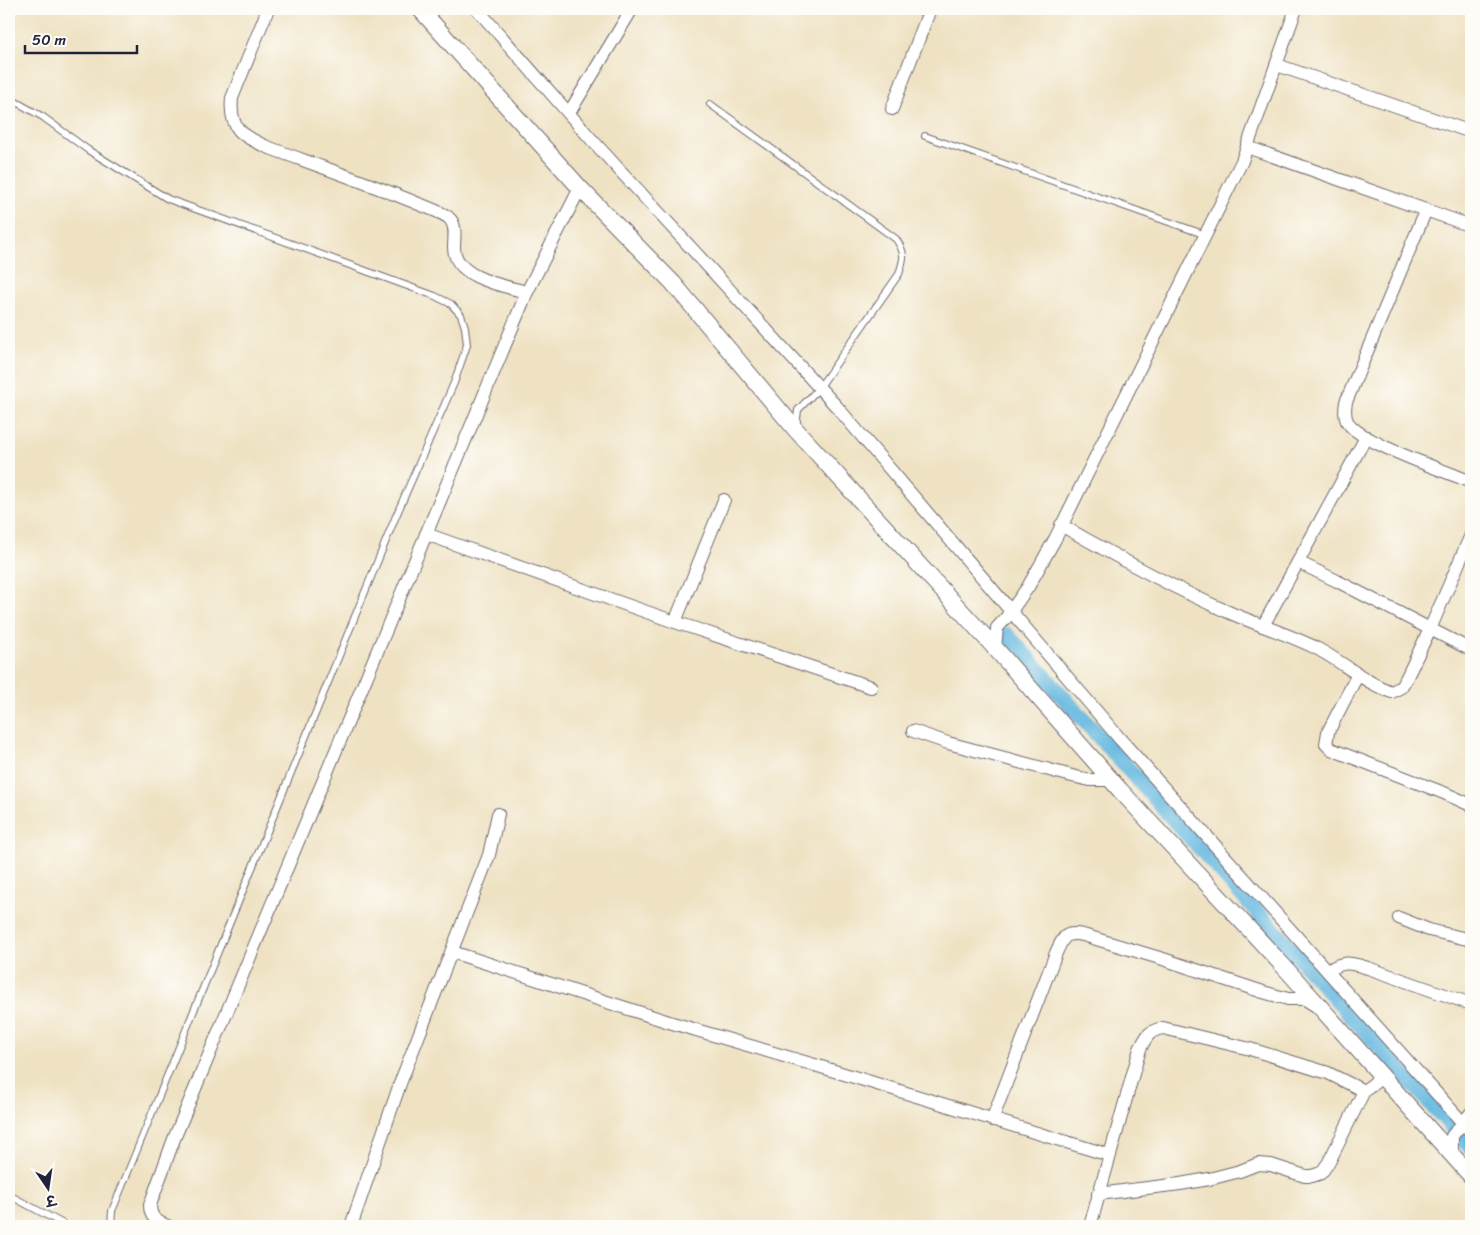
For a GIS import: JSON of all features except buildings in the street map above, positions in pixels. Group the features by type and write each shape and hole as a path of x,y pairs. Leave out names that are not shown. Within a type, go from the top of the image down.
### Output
{"street":[{"path":"268,9 232,98 231,112 233,122 238,130 247,138 267,147 407,199 449,218 454,226 453,250 457,260 470,273 480,279 527,292"},
{"path":"420,9 580,188 673,283 796,430 995,648 1120,790 1322,1009 1471,1176"},
{"path":"476,9 816,391 1009,614 1328,971 1462,1130"},
{"path":"569,113 632,9"},
{"path":"892,109 930,9"},
{"path":"995,648 997,628 1028,587 1061,525 1242,161 1296,9"},
{"path":"1277,65 1471,132"},
{"path":"1247,147 1471,226"},
{"path":"168,1226 158,1222 150,1212 153,1192 527,292 580,188"},
{"path":"1426,210 1346,402 1345,413 1347,422 1356,431 1375,443 1471,482"},
{"path":"1263,626 1366,437"},
{"path":"675,622 724,500"},
{"path":"1061,525 1134,566 1195,597 1315,647 1358,674 1392,692 1406,679 1471,535"},
{"path":"426,534 675,622 871,687"},
{"path":"1298,562 1337,580 1471,650"},
{"path":"1358,674 1328,732 1326,744 1346,756 1471,805"},
{"path":"913,731 955,745 1072,776 1090,780 1109,780 1120,790"},
{"path":"351,1226 401,1080 489,855 498,814"},
{"path":"1399,918 1429,930 1471,940"},
{"path":"992,1120 1052,963 1062,940 1067,934 1083,935 1288,1000 1305,999 1322,1009"},
{"path":"452,952 668,1022 1109,1155"},
{"path":"1328,971 1342,963 1351,963 1471,1004"},
{"path":"1090,1226 1140,1049 1152,1030 1163,1028 1250,1049 1328,1073 1364,1091"},
{"path":"1098,1194 1209,1179 1258,1164 1271,1165 1305,1176 1321,1173 1329,1162 1364,1091 1382,1077"},
{"path":"1452,1154 1471,1113"}],"lane":[{"path":"9,98 42,117 88,150 168,199 435,296 451,304 461,315 465,327 467,345 454,383 396,516 164,1080 112,1211 110,1226"},
{"path":"710,104 896,239 902,249 904,258 899,274 816,391 798,410 796,430"},
{"path":"925,136 1206,235"},
{"path":"9,1196 67,1226"}],"waterway":[{"path":"1007,635 1471,1148"}]}
